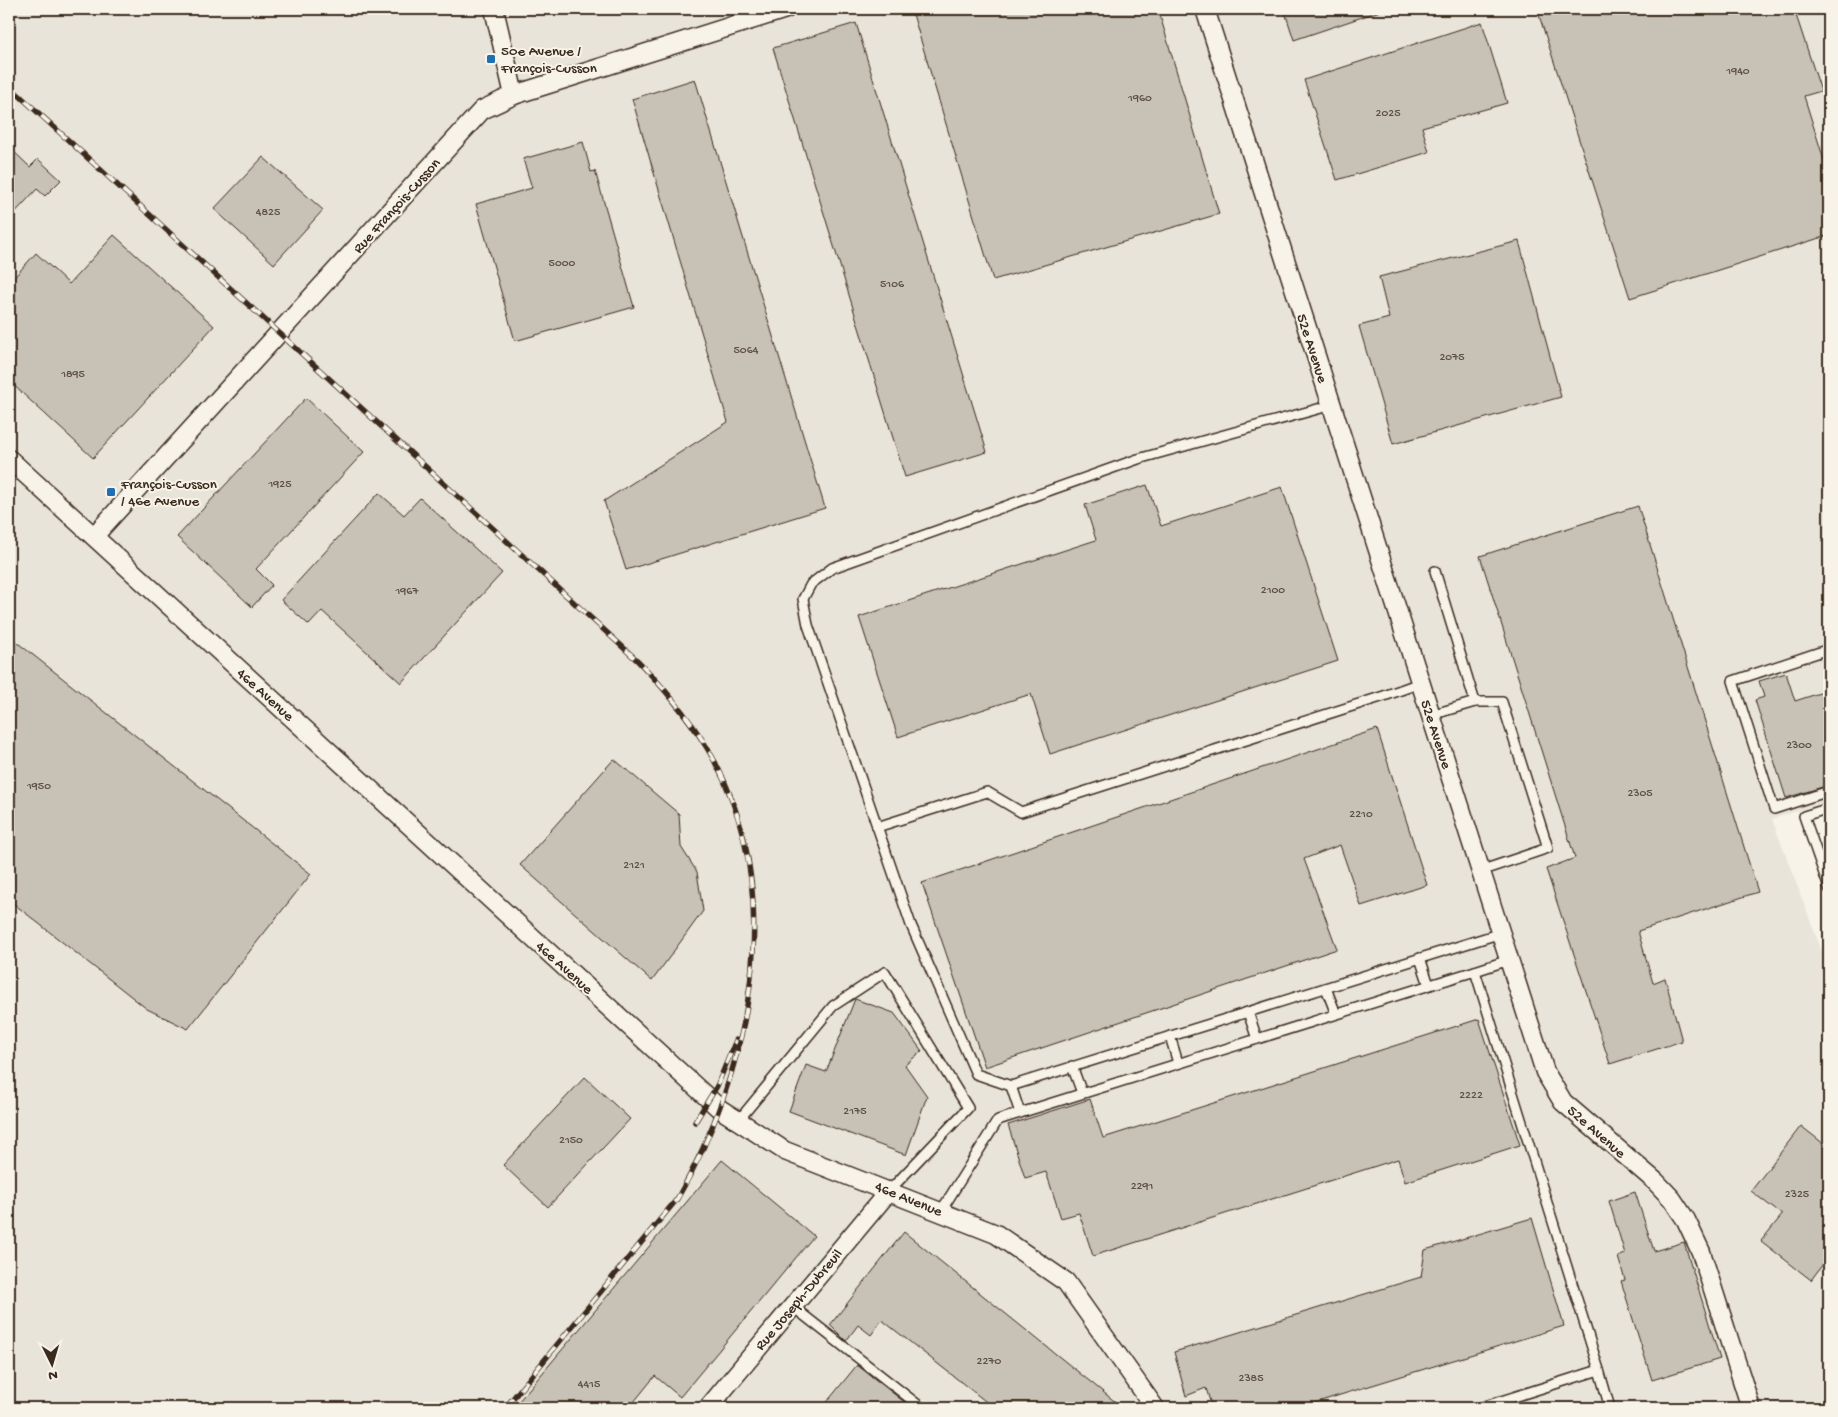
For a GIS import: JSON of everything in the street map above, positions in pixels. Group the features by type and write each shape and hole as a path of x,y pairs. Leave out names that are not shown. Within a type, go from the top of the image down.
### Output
{"street":[{"path":"494,9 514,95"},
{"name":"Rue François-Cusson","path":"94,536 482,110 514,95 786,9"},
{"name":"52e Avenue","path":"1205,9 1545,1072 1563,1102 1655,1181 1672,1199 1686,1220 1701,1252 1750,1408"},
{"name":"46e Avenue","path":"9,459 708,1099 785,1151 889,1190 996,1234 1066,1282 1155,1408"},
{"name":"Rue Joseph-Dubreuil","path":"708,1408 889,1190"}],"lane":[{"path":"1332,406 1138,459 832,568 812,584 803,599 808,626 911,925 976,1074 1011,1086 1500,933"},
{"path":"1435,571 1475,702"},
{"path":"1829,649 1733,681 1774,809 1829,791"},
{"path":"877,827 987,792 1021,812 1420,682"},
{"path":"1431,715 1475,702 1502,702 1548,848 1480,871"},
{"path":"1829,808 1804,816 1829,888"},
{"path":"1420,958 1429,985"},
{"path":"941,1211 998,1120 1509,960"},
{"path":"1475,971 1610,1408"},
{"path":"738,1121 833,1006 885,972 968,1108 889,1190"},
{"path":"1326,988 1336,1014"},
{"path":"1248,1012 1257,1039"},
{"path":"1170,1036 1178,1064"},
{"path":"1072,1066 1082,1094"},
{"path":"1011,1086 1020,1113"},
{"path":"792,1306 922,1408"},
{"path":"1479,1408 1599,1370"}],"shaded area":[{"path":"9,9 1829,9 1829,801 1772,819 1829,970 1829,1408 9,1408"}],"building":[{"path":"921,9 1158,9 1219,214 993,280 912,11"},
{"path":"1284,9 1379,9 1380,11 1294,40"},
{"path":"1537,9 1794,9 1821,91 1804,96 1829,176 1829,235 1630,298"},
{"path":"1482,22 1507,103 1422,127 1429,152 1337,180 1304,80"},
{"path":"856,23 987,452 905,477 773,48"},
{"path":"695,79 825,508 626,570 604,501 728,422 632,99"},
{"path":"583,142 591,172 595,171 634,307 515,341 476,204 532,188 523,159"},
{"path":"9,147 30,167 38,159 61,180 45,196 37,189 9,219"},
{"path":"263,157 323,210 274,264 214,209"},
{"path":"114,235 214,326 93,458 9,381 9,283 36,253 69,284"},
{"path":"1519,241 1561,397 1393,444 1359,326 1389,318 1379,277"},
{"path":"306,398 364,452 256,569 272,585 252,607 177,537"},
{"path":"1147,485 1161,526 1282,487 1338,661 1050,754 1031,694 898,737 859,617 1096,540 1085,505"},
{"path":"379,493 404,515 420,498 502,573 401,683 322,611 309,625 281,600"},
{"path":"1638,506 1758,892 1638,931 1653,983 1665,978 1682,1041 1610,1064 1546,869 1575,858 1480,556"},
{"path":"9,636 311,874 188,1029 147,1009 9,900"},
{"path":"1786,673 1795,701 1829,690 1829,785 1786,798 1755,700 1764,697 1759,681"},
{"path":"1377,729 1427,885 1361,906 1340,845 1304,859 1337,949 985,1067 922,883"},
{"path":"614,759 679,814 681,847 697,872 703,911 652,981 520,865"},
{"path":"855,999 894,1013 922,1051 905,1065 927,1096 906,1155 789,1111 806,1065 826,1072"},
{"path":"1479,1019 1520,1145 1405,1182 1398,1159 1093,1256 1079,1213 1061,1218 1046,1172 1025,1178 1008,1125 1090,1099 1103,1138"},
{"path":"585,1077 630,1119 548,1207 503,1165"},
{"path":"1801,1126 1829,1148 1829,1256 1811,1280 1761,1241 1782,1215 1751,1191"},
{"path":"722,1160 814,1236 680,1397 655,1376 629,1408 513,1408"},
{"path":"1635,1192 1654,1251 1684,1242 1720,1359 1652,1380 1621,1281 1625,1280 1618,1257 1625,1254 1609,1201"},
{"path":"1532,1218 1564,1326 1298,1408 1212,1408 1206,1388 1186,1396 1174,1352 1421,1277 1425,1250"},
{"path":"904,1232 1123,1408 994,1408 882,1320 871,1335 858,1325 846,1341 830,1325"},
{"path":"857,1365 912,1408 822,1408"}],"railway":[{"path":"9,86 638,661 670,696 698,733 714,760 736,813 749,868 754,925 750,983 740,1040 724,1096 703,1149 677,1199 505,1408"},
{"path":"695,1122 717,1086 736,1040"}],"place":[{"name":"50e Avenue / François-Cusson","path":"491,59"},
{"name":"François-Cusson / 46e Avenue","path":"111,492"}]}
